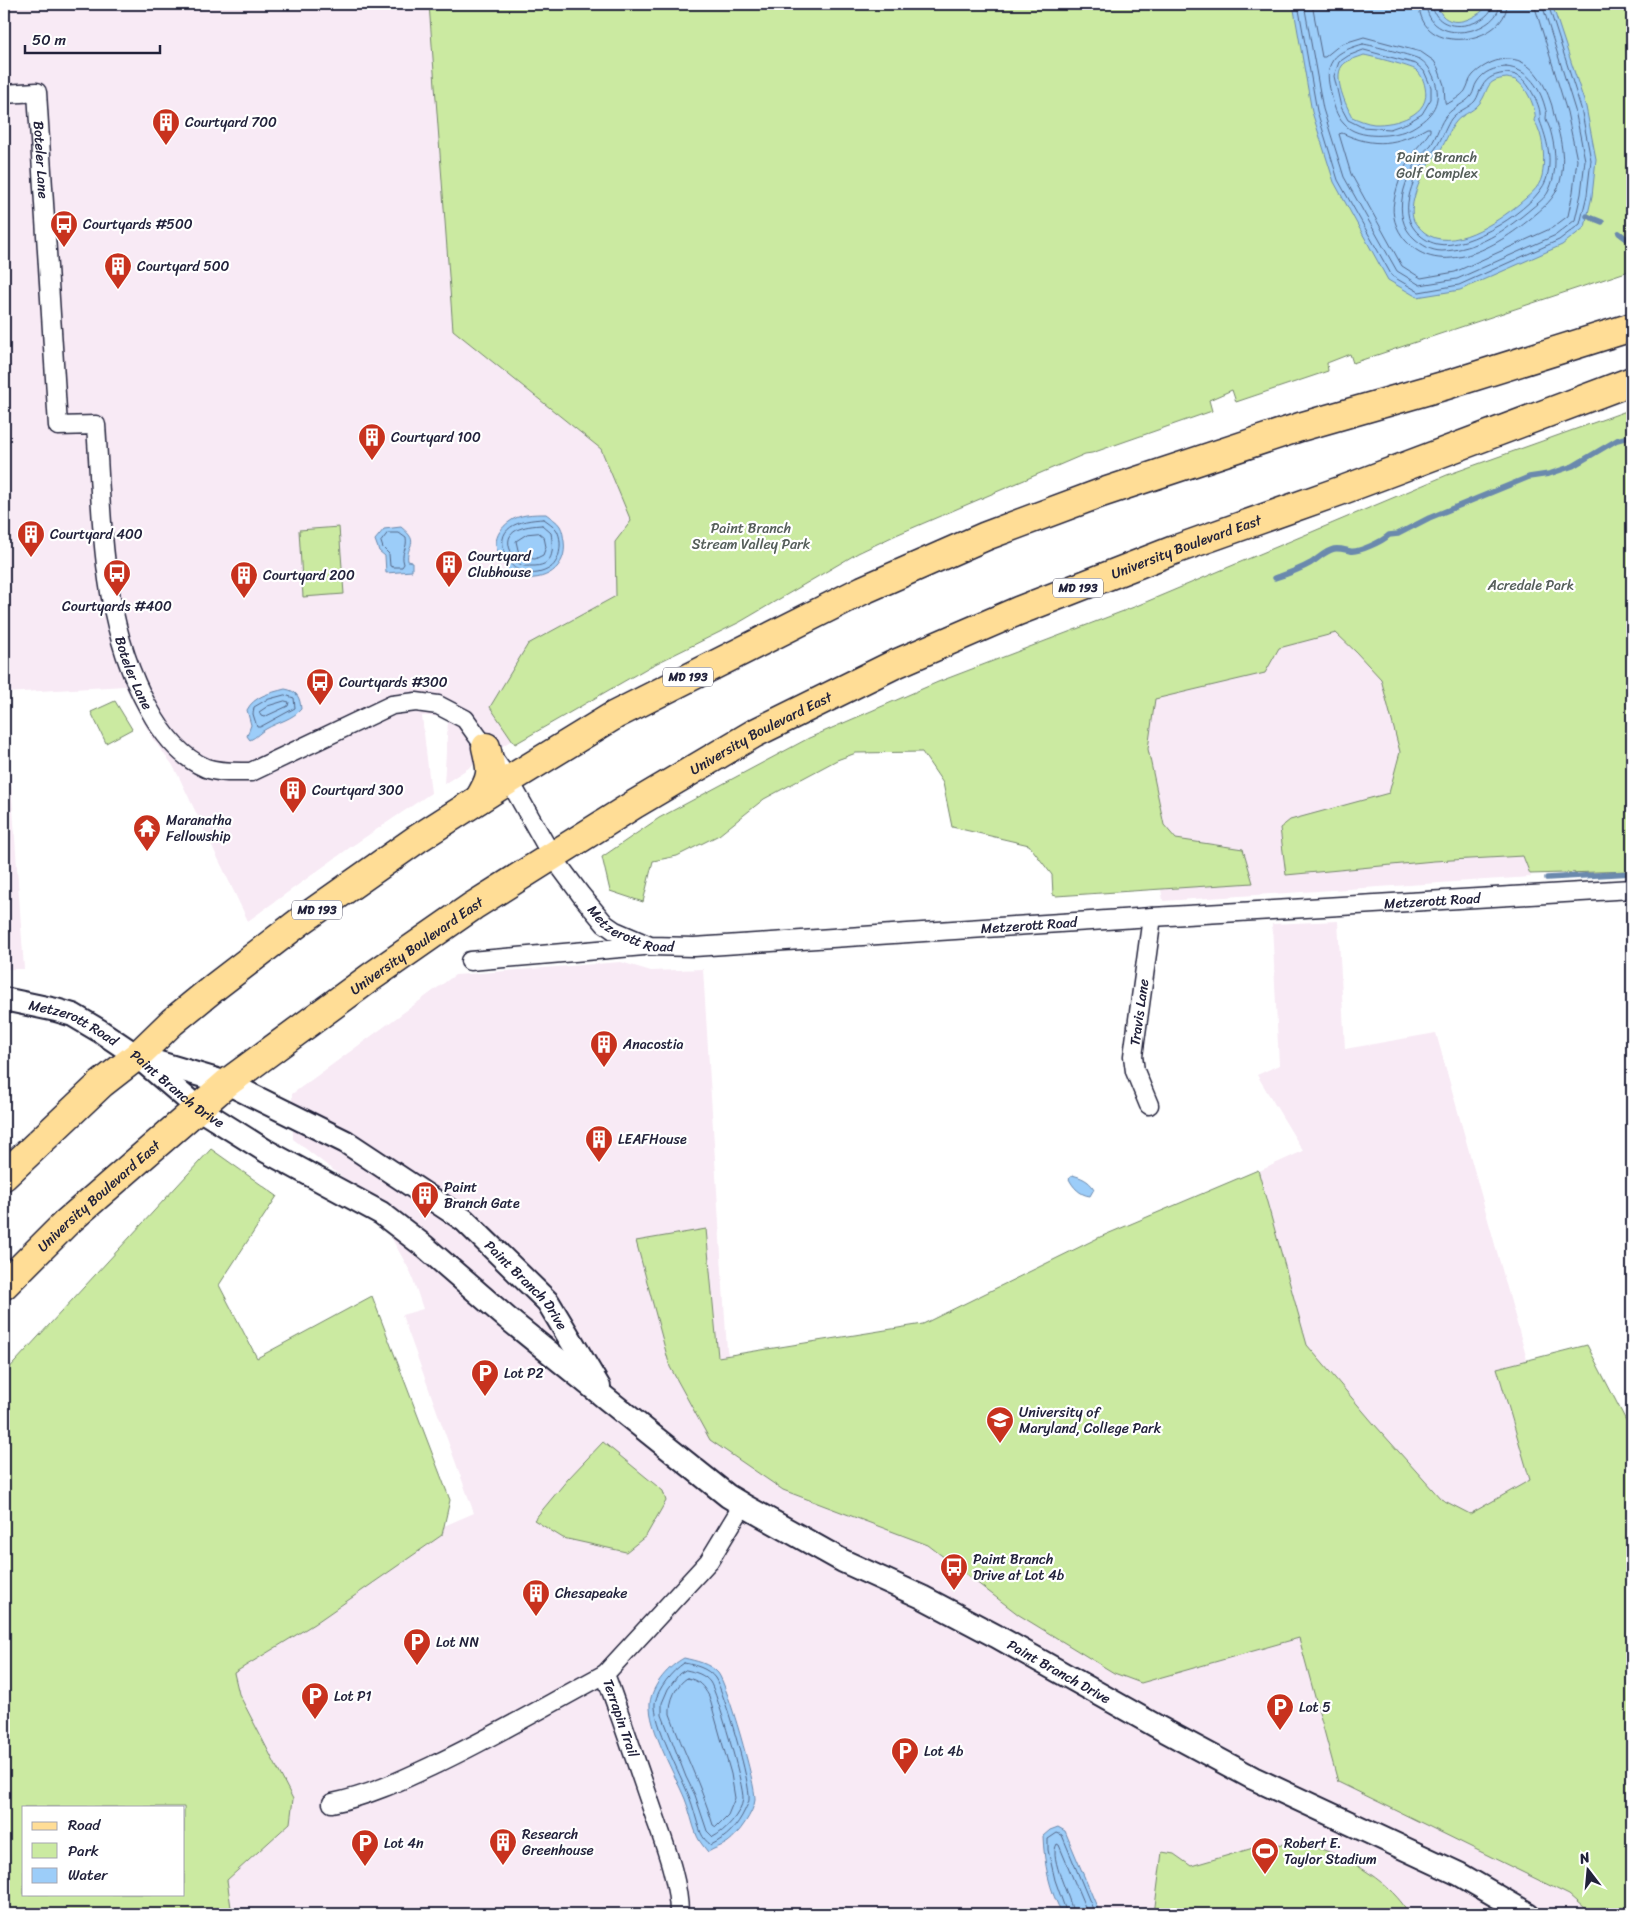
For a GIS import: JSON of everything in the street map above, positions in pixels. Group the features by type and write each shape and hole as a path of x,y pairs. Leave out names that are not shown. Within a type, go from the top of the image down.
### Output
{"main road":[{"name":"MD 193","path":"4,1176 101,1084 137,1056 172,1022 302,920 417,839 615,715 863,590 986,536 1101,493 1300,427 1450,384 1632,327"},
{"name":"University Boulevard East","path":"4,1285 66,1223 198,1108 228,1083 371,977 473,906 755,733 893,665 1018,611 1165,554 1340,491 1632,381"},
{"path":"479,799 490,781 491,767 486,747"}],"street":[{"name":"Boteler Lane","path":"4,94 37,92 58,426 96,425 106,578 115,624 128,666 158,726 185,756 208,768 228,772 251,772 392,705 416,702 438,705 465,719 509,780"},
{"name":"Metzerott Road","path":"509,780 552,856 605,924 614,932 650,946 694,947 1152,917 1632,889"},
{"name":"Travis Lane","path":"1150,1105 1140,1084 1133,1056 1152,917"},
{"path":"470,961 650,946"},
{"name":"Metzerott Road","path":"4,999 56,1010 73,1016 100,1031 137,1056"},
{"name":"Paint Branch Drive","path":"137,1056 228,1083 346,1142 464,1220 548,1302 608,1400"},
{"name":"Paint Branch Drive","path":"137,1056 198,1108 266,1151 381,1213 424,1246 507,1318 728,1496 843,1561 922,1597 996,1636 1253,1778 1459,1874 1528,1914"},
{"name":"Terrapin Trail","path":"679,1914 679,1903 666,1851 632,1747 604,1674 710,1561 744,1505"},
{"path":"332,1803 350,1799 404,1779 464,1751 604,1674"}],"shaded area":[{"path":"4,4 1204,4 558,710 444,784 448,720 435,716 422,716 431,793 352,846 248,921 178,775 152,738 125,686 5,693 24,969 4,969"},
{"path":"1400,528 1531,877 1163,901 1117,618"},
{"name":"University of Maryland, College Park","path":"1338,921 1345,1049 1436,1033 1567,1503 1632,1914 4,1914 4,1713 96,1677 474,1513 402,1315 423,1309 411,1273 387,1230 366,1202 346,1180 293,1139 292,1094 455,975 621,962 651,971 703,969 727,1350 742,1408 1303,1151 1257,1075 1279,1065 1272,924"}],"green space":[{"path":"429,4 1632,4 1632,270 1353,363 1350,354 1327,363 1328,371 1236,402 1232,390 1209,400 1212,411 1085,454 858,553 740,622 649,667 515,744 490,707 528,644 616,596 615,542 631,521 601,449 453,330"},
{"name":"Acredale Park","path":"1632,409 1632,871 1530,874 1523,856 1434,861 1286,875 1280,828 1290,820 1389,793 1400,752 1381,679 1336,633 1279,648 1265,673 1155,699 1148,749 1164,825 1176,839 1243,849 1253,883 1053,895 1052,875 1029,845 952,827 943,783 922,752 856,753 837,760 764,799 719,835 677,856 653,861 643,902 610,891 602,857 659,818 809,738 938,682 1134,607 1447,475"},
{"path":"339,527 344,594 303,597 299,530"},
{"path":"115,701 132,729 106,743 91,712"},
{"path":"211,1149 277,1196 219,1285 257,1358 372,1296 450,1500 442,1535 314,1624 234,1673 239,1694 293,1799 290,1823 227,1880 232,1914 4,1914 4,1374"},
{"path":"1258,1170 1307,1345 1441,1499 1470,1514 1530,1480 1497,1368 1587,1345 1632,1432 1632,1914 1591,1914 1569,1895 1338,1782 1299,1638 1141,1683 1114,1673 1019,1615 928,1545 783,1490 710,1440 670,1367 636,1241 706,1229 718,1357 923,1324 1100,1237"},
{"path":"603,1442 663,1491 666,1501 646,1536 626,1552 563,1538 534,1520 568,1479"},
{"name":"Robert E. Taylor Stadium","path":"1267,1844 1311,1846 1342,1858 1381,1882 1402,1903 1409,1914 1154,1914 1162,1852 1174,1854 1191,1866"}],"water":[{"path":"1293,4 1437,4 1442,15 1447,19 1460,21 1474,17 1489,4 1552,4 1586,107 1596,159 1592,196 1585,227 1562,245 1460,290 1417,297 1388,280 1334,182 1312,112","holes":["1364,55 1416,70 1424,82 1426,97 1423,105 1410,116 1392,123 1374,124 1352,117 1341,91 1340,71 1346,62","1499,79 1515,80 1520,84 1533,105 1534,121 1542,139 1544,159 1541,181 1533,192 1519,204 1486,227 1460,238 1435,238 1424,232 1414,221 1412,215 1412,207 1420,181 1427,166 1441,149 1457,120 1479,104 1490,84"]},
{"path":"531,514 546,514 562,530 564,551 562,559 552,571 537,578 515,576 507,569 498,554 496,541 498,534 506,524 517,517"},
{"path":"401,527 411,537 412,541 408,561 412,562 412,571 386,573 385,556 379,551 375,540 384,529"},
{"path":"285,689 297,695 301,709 250,740 247,736 251,725 247,710 250,705 258,698"},
{"path":"1072,1175 1090,1183 1094,1189 1090,1196 1083,1194 1075,1188 1069,1179"},
{"path":"684,1658 698,1661 718,1673 734,1714 754,1791 754,1805 741,1829 724,1845 708,1852 697,1836 685,1799 653,1725 651,1713 651,1696 658,1683 667,1671"},
{"path":"1058,1827 1065,1831 1100,1914 1063,1914 1058,1905 1048,1876 1043,1836 1050,1830"}],"waterway":[{"path":"1587,216 1602,222"},
{"path":"1619,233 1632,243"},
{"path":"1275,578 1293,572 1331,550 1354,551 1364,548 1389,535 1398,534 1429,518 1529,477 1549,474 1573,466 1617,440 1632,436"},
{"path":"1547,878 1632,873"}],"place":[{"name":"Courtyard 700","path":"166,146"},
{"name":"Courtyards #500","path":"64,248"},
{"name":"Courtyard 500","path":"118,290"},
{"name":"Courtyard 100","path":"372,461"},
{"name":"Courtyard 400","path":"31,558"},
{"name":"Courtyard Clubhouse","path":"449,588"},
{"name":"Courtyards #400","path":"117,597"},
{"name":"Courtyard 200","path":"244,599"},
{"name":"Courtyards #300","path":"320,706"},
{"name":"Courtyard 300","path":"293,814"},
{"name":"Maranatha Fellowship","path":"147,852"},
{"name":"Anacostia","path":"604,1068"},
{"name":"LEAFHouse","path":"599,1163"},
{"name":"Paint Branch Gate","path":"425,1219"},
{"name":"Lot P2","path":"485,1397"},
{"name":"University of Maryland, College Park","path":"1000,1444"},
{"name":"Paint Branch Drive at Lot 4b","path":"954,1591"},
{"name":"Chesapeake","path":"536,1617"},
{"name":"Lot NN","path":"417,1666"},
{"name":"Lot P1","path":"315,1720"},
{"name":"Lot 5","path":"1280,1731"},
{"name":"Lot 4b","path":"905,1775"},
{"name":"Research Greenhouse","path":"503,1866"},
{"name":"Lot 4n","path":"365,1867"},
{"name":"Robert E. Taylor Stadium","path":"1265,1875"}],"park label":[{"name":"Paint Branch Golf Complex","path":"1437,166"},
{"name":"Paint Branch Stream Valley Park","path":"751,536"}]}
